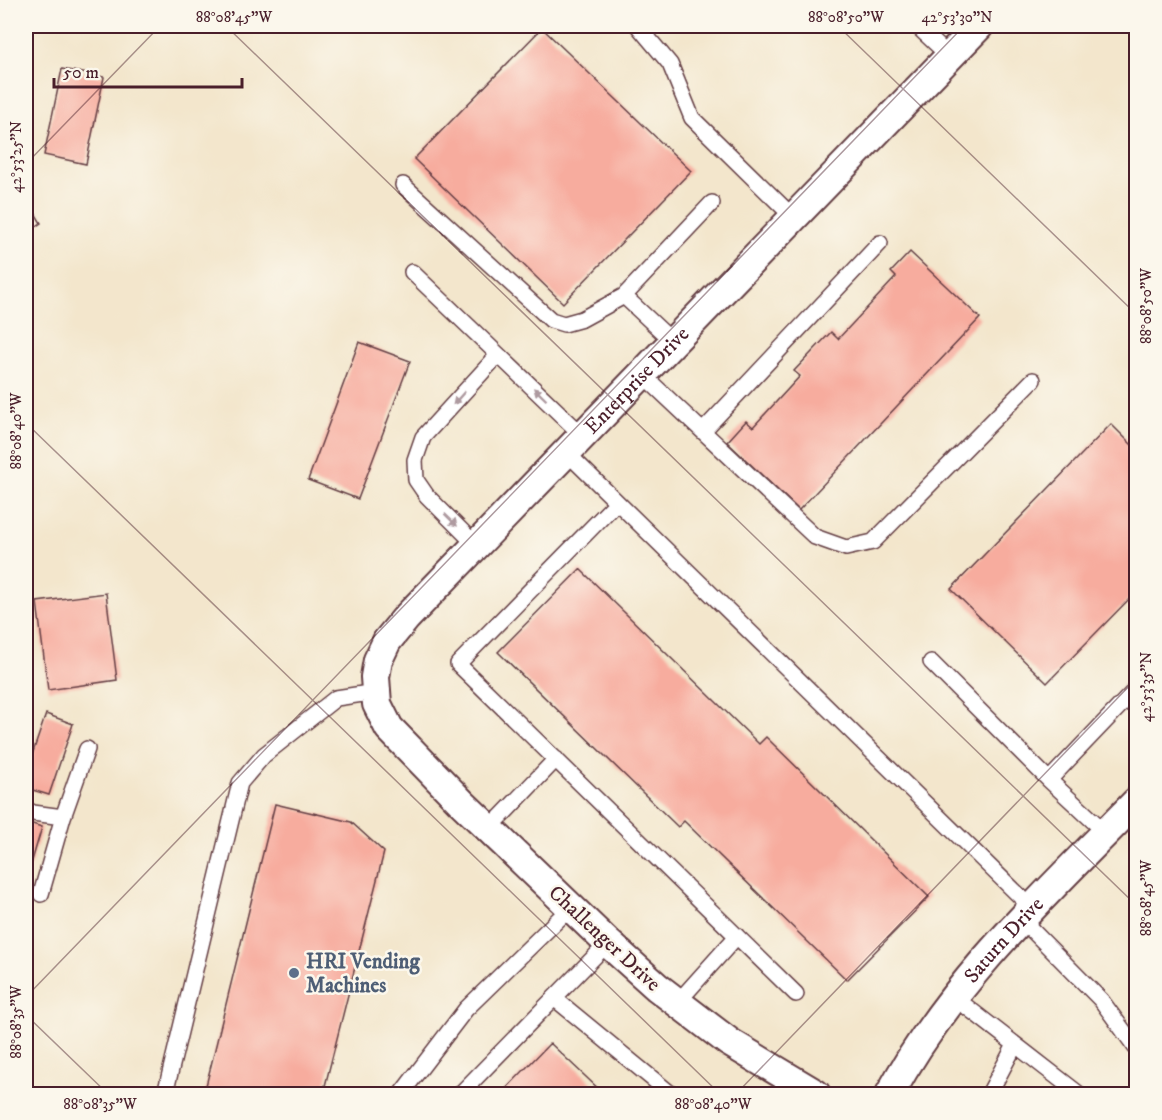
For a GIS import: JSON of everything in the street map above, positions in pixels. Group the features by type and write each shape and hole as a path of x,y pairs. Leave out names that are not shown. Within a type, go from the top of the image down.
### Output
{"street":[{"name":"Enterprise Drive","path":"416,755 389,728 377,704 375,677 378,660 387,641 406,618 573,443 979,26"},
{"name":"Challenger Drive","path":"416,755 489,829 608,943 677,1003 729,1042 806,1092"},
{"name":"Saturn Drive","path":"890,1095 908,1061 954,997 1027,914 1137,802"}],"lane":[{"path":"638,26 670,64 692,118 794,217"},
{"path":"916,26 949,56"},
{"path":"403,185 551,320 564,324 582,319 624,296 712,203"},
{"path":"703,431 880,243"},
{"path":"412,272 498,355 573,443 617,502 1027,914 1101,1000 1137,1048"},
{"path":"624,296 673,342"},
{"path":"476,544 427,496 416,480 415,460 423,438 498,355"},
{"path":"642,374 815,537 846,548 873,542 1033,380"},
{"path":"617,502 458,664 796,994"},
{"path":"931,662 1049,780 1106,833"},
{"path":"1049,780 1137,689"},
{"path":"165,1095 240,783 264,755 336,698 376,692"},
{"path":"1125,701 1137,713"},
{"path":"40,894 87,750"},
{"path":"489,829 556,759"},
{"path":"26,809 33,813 63,818"},
{"path":"400,1095 466,1009 571,907"},
{"path":"677,1003 737,936"},
{"path":"460,1095 608,943"},
{"path":"954,997 1079,1095"},
{"path":"554,998 671,1095"},
{"path":"989,1095 1016,1045"}],"building":[{"path":"542,28 691,171 563,303 414,159"},
{"path":"62,69 104,77 86,164 44,155"},
{"path":"26,198 41,223 26,233"},
{"path":"910,252 980,318 799,510 727,442 746,421 753,427 800,376 794,371 831,332 838,339 896,277 891,272"},
{"path":"359,342 410,361 358,499 308,480"},
{"path":"1111,424 1136,449 1136,592 1047,683 951,589"},
{"path":"580,569 759,744 766,737 929,897 847,980 684,821 678,827 498,652"},
{"path":"106,593 117,680 48,690 37,602"},
{"path":"46,714 73,724 49,795 26,788 26,759 30,761"},
{"name":"HRI Vending Machines","path":"275,804 351,822 384,852 323,1094 204,1094"},
{"path":"26,822 42,827 26,881"},
{"path":"550,1043 604,1094 501,1094"}],"place":[{"name":"HRI Vending Machines","path":"294,973"}]}
